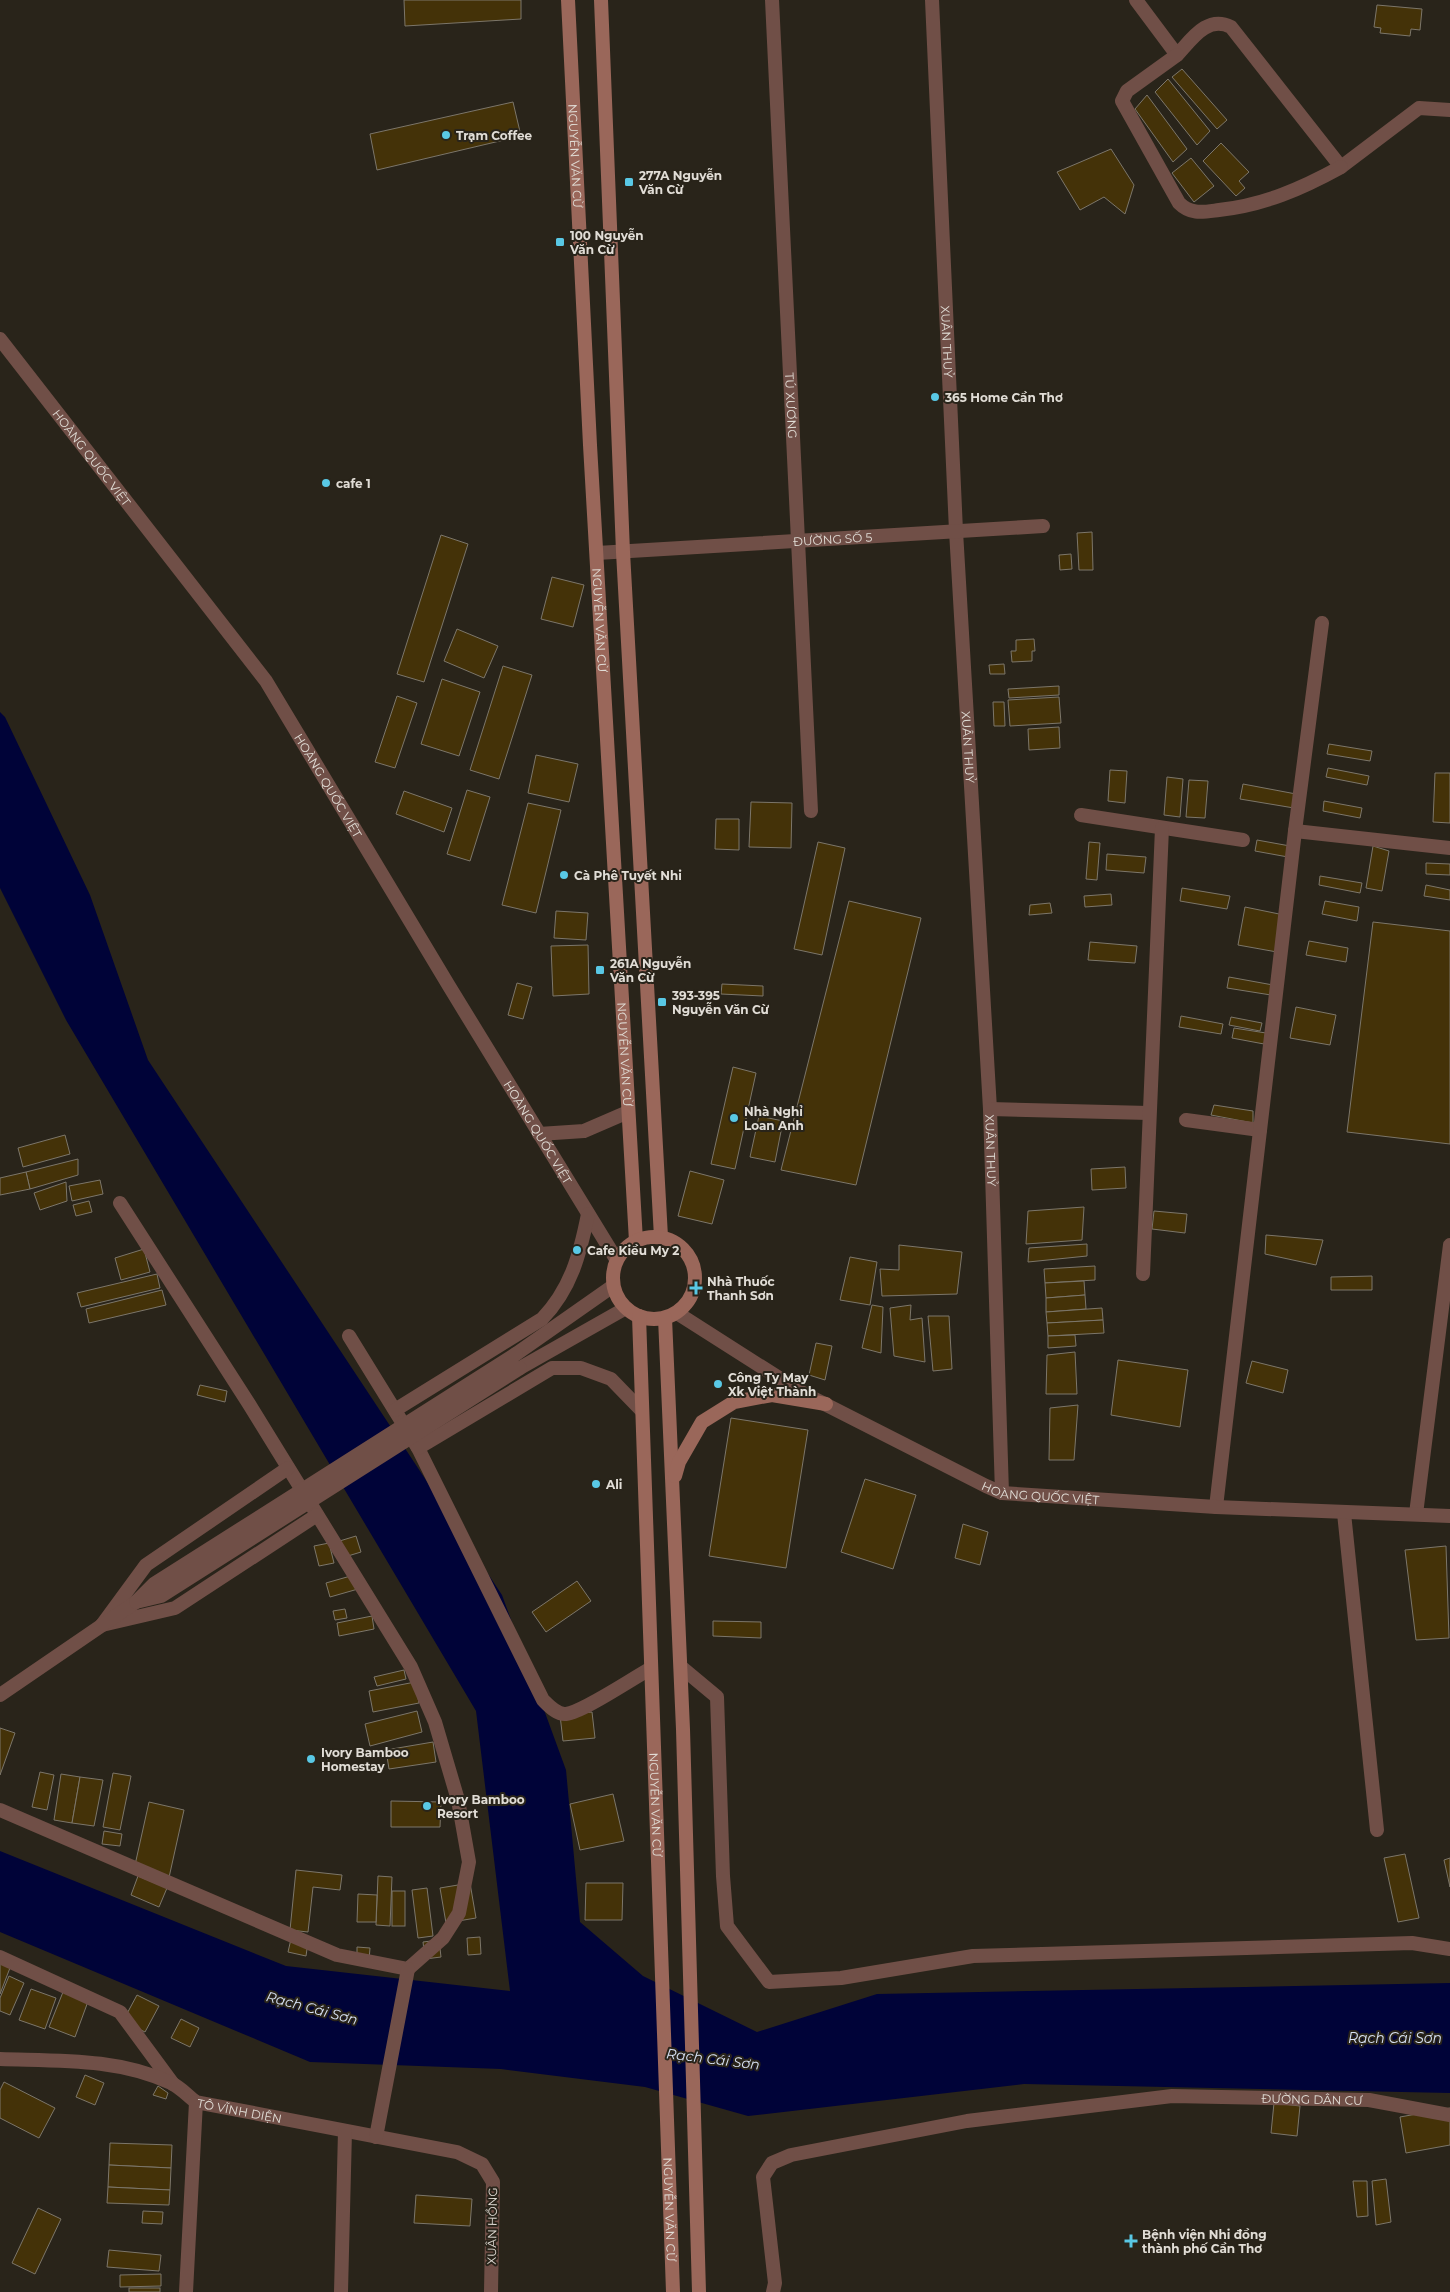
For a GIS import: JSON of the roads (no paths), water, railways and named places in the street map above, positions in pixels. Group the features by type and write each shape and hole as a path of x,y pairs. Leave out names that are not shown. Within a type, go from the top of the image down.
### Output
{"main road":[{"name":"NGUYỄN VĂN CỪ","path":"568,0 636,1241"},
{"name":"NGUYỄN VĂN CỪ","path":"601,0 623,552 661,1237"},
{"path":"661,1237 675,1243 686,1252 693,1264 695,1277 693,1291 686,1303 671,1315 650,1319 639,1316 626,1308 617,1298 613,1286 616,1259 636,1241 661,1237"},
{"path":"671,1315 672,1486 681,1667 699,2292"},
{"name":"NGUYỄN VĂN CỪ","path":"639,1316 673,2292"},
{"path":"672,1486 679,1462 702,1422 734,1402 772,1396 826,1404"}],"street":[{"name":"TÚ XƯƠNG","path":"772,0 811,811"},
{"name":"XUÂN THUỶ","path":"932,0 956,531 990,1109 1002,1493"},
{"path":"1136,0 1177,55"},
{"path":"1341,167 1231,27 1223,23 1206,26 1177,55 1127,91 1122,101 1179,203 1184,209 1191,212 1246,207 1300,189 1341,167 1419,108 1450,110"},
{"name":"HOÀNG QUỐC VIỆT","path":"0,339 266,681 616,1259"},
{"name":"ĐƯỜNG SỐ 5","path":"597,553 1043,526"},
{"path":"1216,1507 1295,831 1322,623"},
{"path":"1081,814 1243,840"},
{"path":"1143,1274 1162,828"},
{"path":"1295,831 1450,848"},
{"path":"990,1109 1149,1113"},
{"path":"539,1134 584,1131 628,1112"},
{"path":"1186,1120 1260,1130"},
{"path":"120,1203 288,1468 411,1667 435,1722 458,1800 469,1862 459,1914 443,1938 408,1969 376,2137"},
{"path":"395,1410 542,1319 553,1307 573,1276 581,1252 588,1214"},
{"path":"1416,1514 1450,1245"},
{"path":"0,1695 136,1602 154,1584 516,1354 613,1286"},
{"path":"136,1602 161,1596 520,1368 626,1308"},
{"name":"HOÀNG QUỐC VIỆT","path":"671,1315 801,1392 1002,1493 1216,1507 1450,1516"},
{"path":"349,1336 418,1448 543,1700 554,1710 565,1714 585,1706 650,1668"},
{"path":"418,1448 552,1368 581,1368 611,1379 642,1411"},
{"path":"102,1625 146,1565 288,1468"},
{"path":"1344,1513 1377,1830"},
{"path":"102,1625 175,1608 317,1515"},
{"path":"681,1667 717,1697 723,1876 727,1926 769,1982 841,1978 973,1956 1412,1943 1450,1949"},
{"path":"0,1810 337,1955 408,1969"},
{"path":"0,1957 120,2012 173,2084"},
{"name":"TÔ VĨNH DIỆN","path":"0,2059 82,2062 120,2067 173,2084 196,2102 457,2152 482,2164"},
{"name":"ĐƯỜNG DÂN CƯ","path":"773,2292 775,2283 763,2177 772,2163 791,2155 968,2121 1172,2096 1370,2100 1450,2116"},
{"path":"186,2292 196,2102"},
{"path":"341,2292 345,2132"},
{"name":"XUÂN HỒNG","path":"482,2164 493,2182 491,2292"}],"water":[{"name":"Rạch Cái Sơn","path":"0,712 5,717 90,895 148,1060 502,1595 566,1770 580,1922 643,1976 757,2032 877,1994 1450,1983 1450,2093 1024,2084 748,2116 645,2087 501,2069 310,2062 0,1932 0,1851 286,1966 510,1991 476,1711 66,1020 0,888"}],"place":[{"name":"Trạm Coffee","path":"446,135"},
{"name":"277A Nguyễn Văn Cừ","path":"629,182"},
{"name":"100 Nguyễn Văn Cừ","path":"560,242"},
{"name":"365 Home Cần Thơ","path":"935,397"},
{"name":"cafe 1","path":"326,483"},
{"name":"Cà Phê Tuyết Nhi","path":"564,875"},
{"name":"261A Nguyễn Văn Cừ","path":"600,970"},
{"name":"393-395 Nguyễn Văn Cừ","path":"662,1002"},
{"name":"Nhà Nghỉ Loan Anh","path":"734,1118"},
{"name":"Cafe Kiều My 2","path":"577,1250"},
{"name":"Nhà Thuốc Thanh Sơn","path":"696,1288"},
{"name":"Công Ty May Xk Việt Thành","path":"718,1384"},
{"name":"Ali","path":"596,1484"},
{"name":"Ivory Bamboo Homestay","path":"311,1759"},
{"name":"Ivory Bamboo Resort","path":"427,1806"},
{"name":"Bệnh viện Nhi đồng thành phố Cần Thơ","path":"1131,2241"}]}
